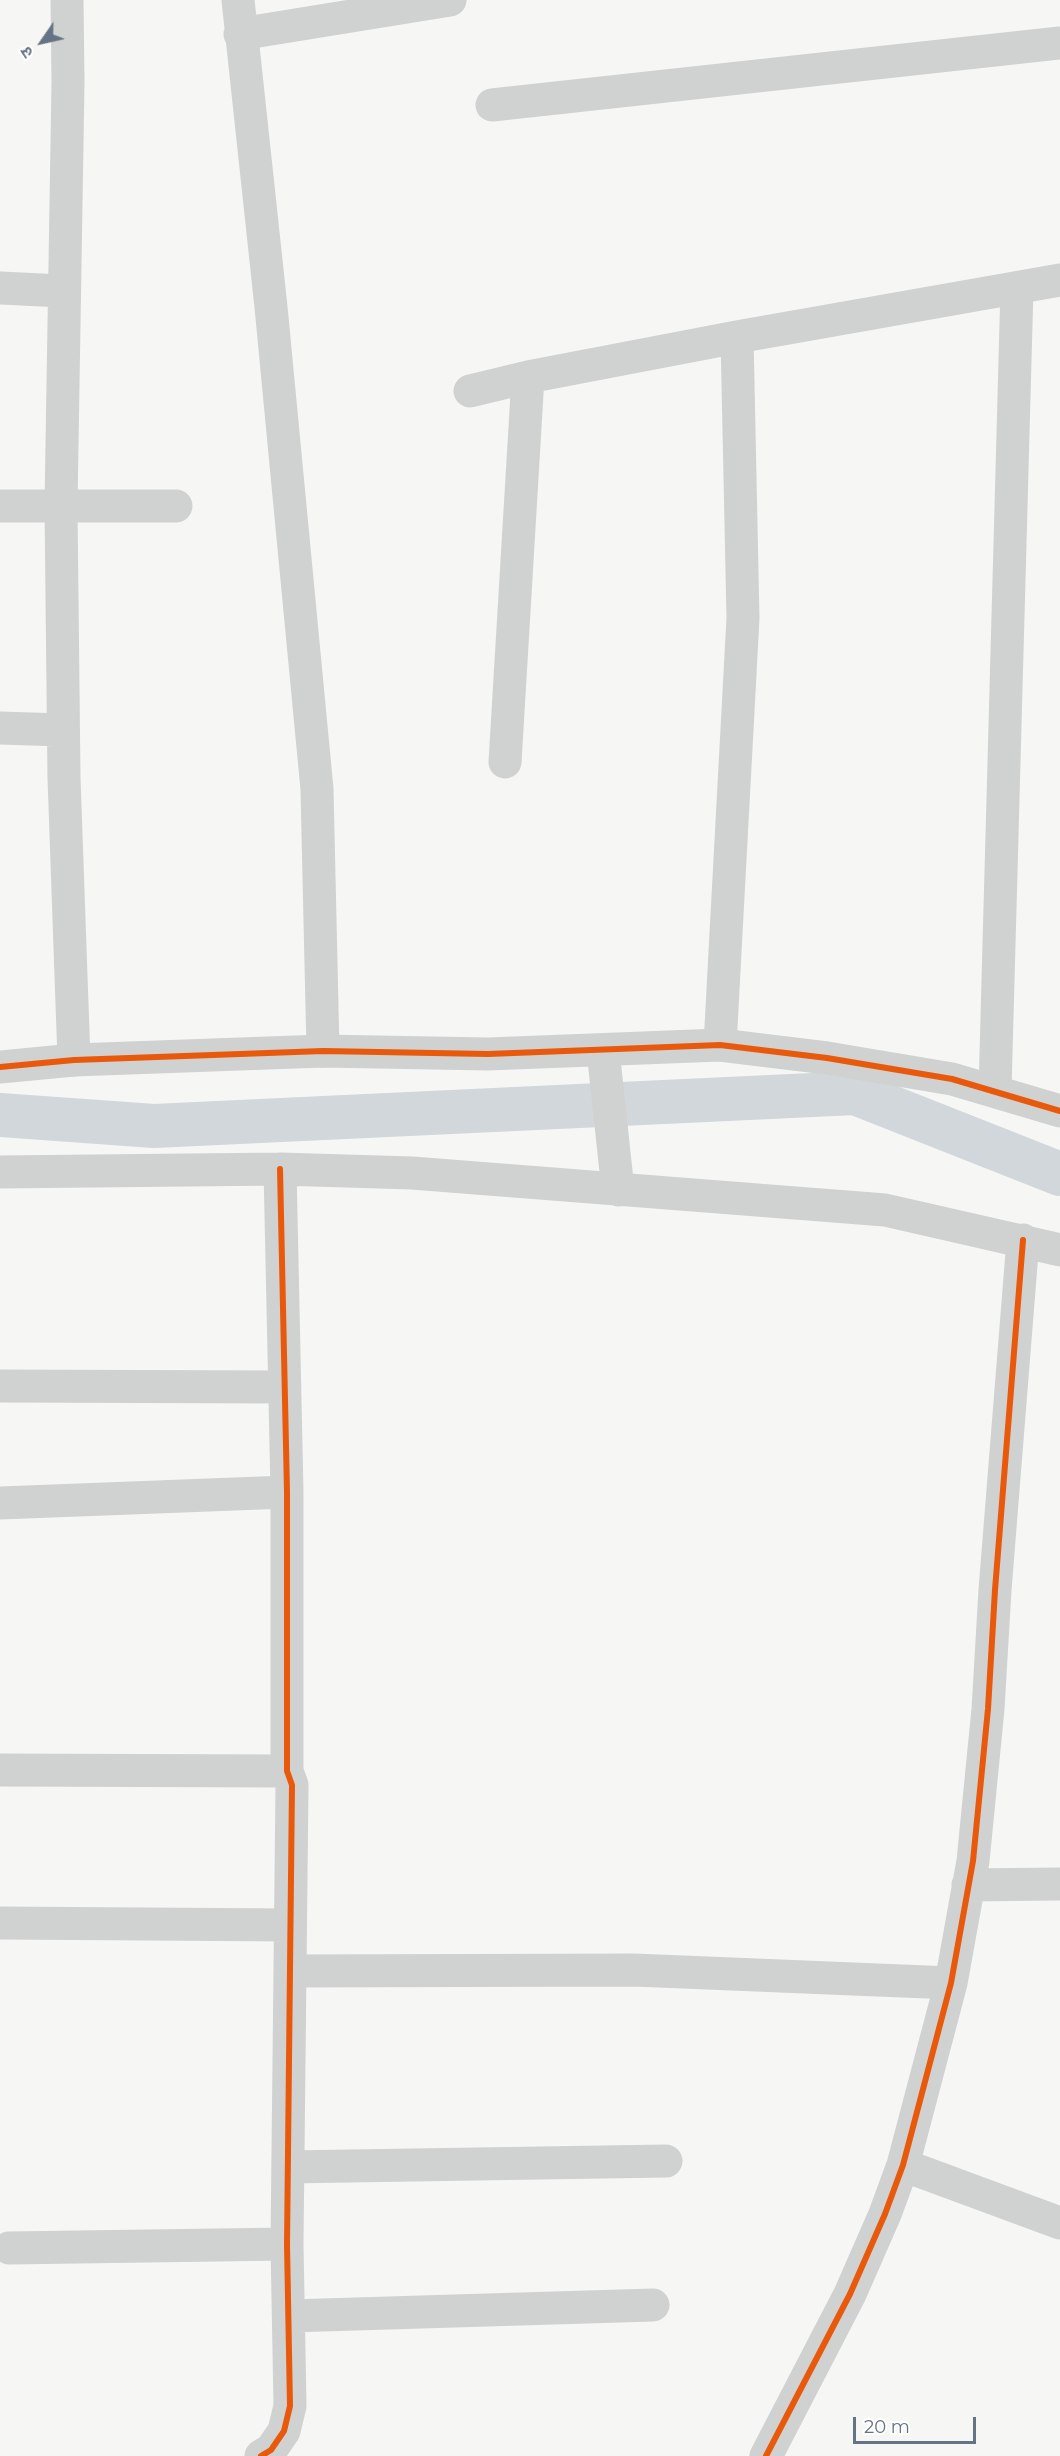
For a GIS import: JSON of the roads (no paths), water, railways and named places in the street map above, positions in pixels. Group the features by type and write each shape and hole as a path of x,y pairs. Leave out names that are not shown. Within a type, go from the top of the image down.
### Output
{"street":[{"path":"66,0 68,82 61,506 63,730 74,1060"},
{"path":"238,0 271,307 318,789 323,1051"},
{"path":"240,34 450,0"},
{"path":"492,105 1060,43"},
{"path":"470,391 528,377 737,337 1060,280"},
{"path":"0,288 63,291"},
{"path":"995,1090 1017,288"},
{"path":"720,1045 743,618 737,337"},
{"path":"505,762 528,377"},
{"path":"0,506 176,506"},
{"path":"0,728 63,730"},
{"path":"0,1067 74,1060 323,1051 488,1054 720,1045 952,1078 1060,1111"},
{"path":"603,1050 618,1190"},
{"path":"261,2456 271,2450 284,2432 290,2406 286,2244 292,1785 288,1771 287,1491 280,1168"},
{"path":"0,1172 280,1168 412,1173 885,1210 1060,1250"},
{"path":"766,2456 850,2294 903,2165 951,1983 973,1861 988,1708 994,1590 1023,1240"},
{"path":"0,1386 285,1387"},
{"path":"0,1503 287,1491"},
{"path":"0,1770 288,1771"},
{"path":"968,1885 1060,1884"},
{"path":"0,1923 290,1925"},
{"path":"290,1971 634,1970 951,1983"},
{"path":"288,2167 666,2161"},
{"path":"903,2165 1060,2223"},
{"path":"9,2248 286,2244"},
{"path":"289,2316 653,2305"}],"waterway":[{"path":"0,1115 154,1126 855,1093 1060,1174"}]}
